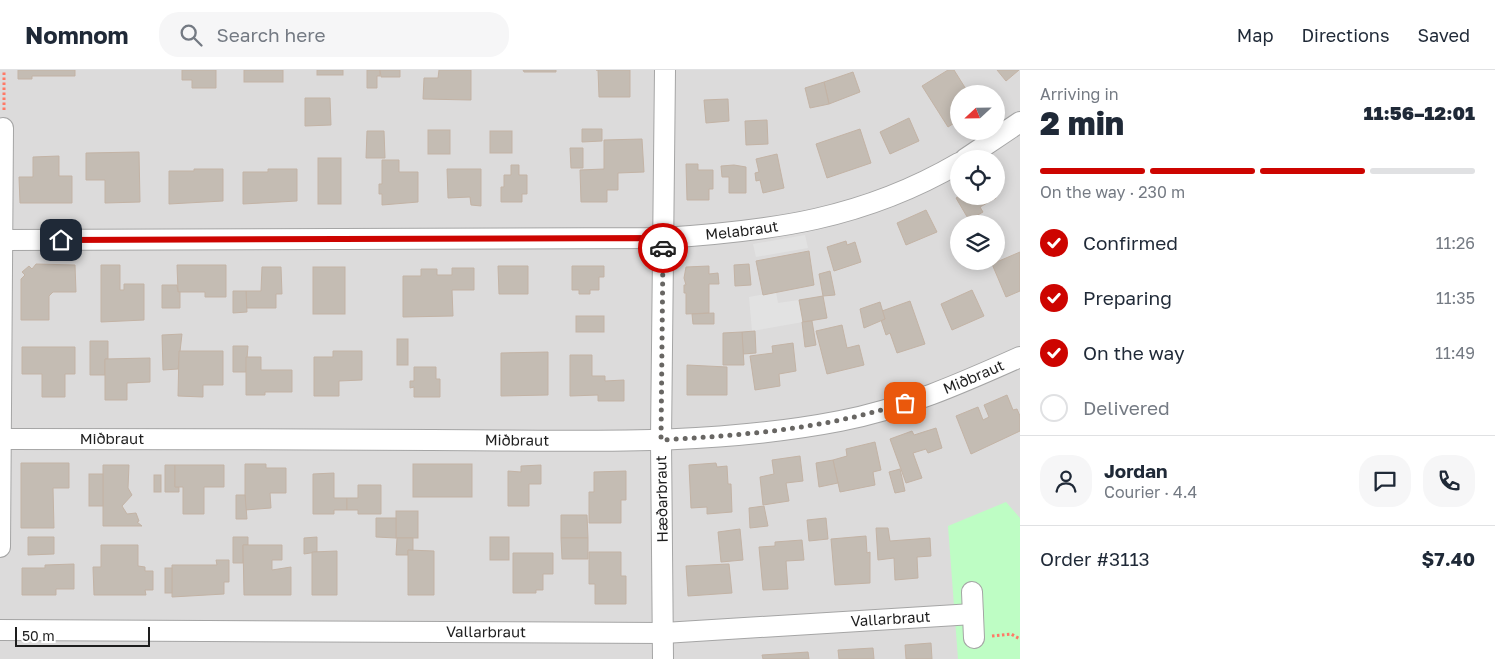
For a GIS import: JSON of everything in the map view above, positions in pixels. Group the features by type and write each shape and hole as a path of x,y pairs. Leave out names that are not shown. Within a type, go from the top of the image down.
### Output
{"street":[{"name":"Hæðarbraut","path":"663,659 661,440 666,70"},
{"path":"978,150 1020,122"},
{"path":"0,547 3,128"},
{"name":"Melabraut","path":"2,240 663,238 737,234 812,222 884,199 936,176 950,167"},
{"name":"Miðbraut","path":"1,439 661,440 778,432 842,421 954,386 1020,357"},
{"path":"972,592 974,638"},
{"name":"Vallarbraut","path":"0,630 664,633 973,614"}],"path":[{"path":"3,128 4,70"},
{"path":"974,638 1012,634 1020,639"}],"shaded area":[{"path":"0,70 1020,70 1020,659 0,659"},
{"path":"805,235 808,248 756,257 753,244"},
{"path":"776,292 778,303 799,300 803,322 752,331 749,297"}],"green space":[{"path":"1006,502 1020,518 1020,659 958,659 948,526"}],"building":[{"path":"18,70 75,70 75,76 32,76 32,79 18,79"},
{"path":"182,70 216,70 216,88 192,88 192,80 182,80"},
{"path":"244,70 283,70 283,82 244,82"},
{"path":"317,70 343,70 343,75 317,75"},
{"path":"367,70 380,70 380,76 377,76 377,88 367,88"},
{"path":"380,70 400,70 400,77 381,77"},
{"path":"439,70 471,70 471,100 423,99 424,78 438,78"},
{"path":"523,70 556,70 556,72 524,72"},
{"path":"598,70 630,70 630,97 599,97"},
{"path":"948,70 954,70 963,85 950,85 950,126 948,127 922,86"},
{"path":"997,70 1019,70 1006,81"},
{"path":"853,72 860,92 829,104 824,82"},
{"path":"824,82 829,104 810,108 805,88"},
{"path":"305,98 330,98 331,125 305,126"},
{"path":"728,99 729,121 706,123 704,100"},
{"path":"909,118 919,141 890,154 880,132"},
{"path":"767,120 768,144 746,145 745,121"},
{"path":"582,129 602,129 602,141 582,142"},
{"path":"860,129 871,163 827,178 816,144"},
{"path":"428,130 450,130 450,154 428,154"},
{"path":"367,131 384,131 385,158 366,158"},
{"path":"490,131 512,131 512,153 490,153"},
{"path":"642,139 644,172 618,173 618,190 607,190 607,202 581,202 580,170 604,169 604,140"},
{"path":"570,148 583,148 583,168 571,168"},
{"path":"139,152 140,202 105,203 105,180 86,180 86,153"},
{"path":"777,154 784,188 763,193 760,180 756,181 755,173 759,172 756,159"},
{"path":"59,156 59,176 72,176 72,203 20,203 19,177 33,177 33,157"},
{"path":"318,158 341,158 341,204 318,204"},
{"path":"382,160 399,160 399,172 418,172 418,202 382,205 382,194 379,194 379,184 382,184"},
{"path":"686,164 698,164 698,170 713,170 713,189 709,189 709,200 687,200"},
{"path":"511,165 519,165 519,175 527,175 527,194 522,194 522,202 501,202 501,187 504,187 504,175 511,175"},
{"path":"734,165 746,167 746,193 729,193 729,177 722,177 721,166"},
{"path":"194,169 223,169 223,201 169,204 169,171 194,171"},
{"path":"268,169 297,169 297,201 243,204 243,172 268,172"},
{"path":"447,169 481,169 481,206 471,205 470,197 448,198"},
{"path":"960,205 984,205 980,207 983,212 978,215 966,215"},
{"path":"926,210 937,232 906,245 897,223"},
{"path":"846,241 847,245 855,242 861,262 834,271 827,247"},
{"path":"809,251 814,285 763,295 756,261"},
{"path":"1020,252 1020,291 1006,297 995,270 1005,270 1005,258"},
{"path":"36,264 75,265 76,292 53,292 49,296 49,320 21,320 21,279 25,275 22,272 29,266 32,269"},
{"path":"749,264 751,285 735,286 734,265"},
{"path":"101,265 120,265 120,290 124,290 124,284 144,284 144,320 101,322"},
{"path":"177,265 226,265 226,297 205,297 205,292 178,292"},
{"path":"498,266 528,266 528,294 499,294"},
{"path":"572,266 604,266 604,277 599,277 599,290 590,290 590,294 579,294 579,290 572,290"},
{"path":"709,266 709,274 718,273 719,284 709,284 709,313 686,314 684,285 686,285 684,278 686,267"},
{"path":"262,267 281,267 282,294 276,294 276,308 246,308 246,291 261,291"},
{"path":"313,267 345,267 345,314 313,314"},
{"path":"452,268 474,268 474,290 452,290 453,316 403,317 403,276 421,276 421,269 437,269 437,275 452,275"},
{"path":"830,271 835,295 823,296 819,274"},
{"path":"162,285 177,285 178,292 180,292 180,308 162,308"},
{"path":"972,290 984,316 952,330 941,304"},
{"path":"233,291 246,291 247,312 233,313"},
{"path":"823,296 827,318 803,322 799,300"},
{"path":"910,301 925,344 897,353 890,333 886,335 881,320 885,319 882,311"},
{"path":"880,302 885,319 864,328 860,309"},
{"path":"714,313 714,324 693,324 692,314"},
{"path":"576,316 604,316 604,332 576,332"},
{"path":"812,321 816,345 805,347 802,322"},
{"path":"842,325 847,348 859,345 864,365 827,374 816,331"},
{"path":"755,331 756,353 743,354 742,332"},
{"path":"742,332 744,365 723,365 723,333"},
{"path":"182,334 178,369 163,370 162,335"},
{"path":"397,339 408,339 408,365 397,365"},
{"path":"90,341 108,341 108,359 105,359 105,375 90,375"},
{"path":"793,343 796,371 779,374 780,386 755,390 750,356 773,353 772,346"},
{"path":"233,346 248,346 246,372 233,372"},
{"path":"22,347 75,347 75,374 65,374 65,397 42,397 42,374 22,374"},
{"path":"179,351 223,351 223,385 203,385 203,397 178,396"},
{"path":"333,351 362,351 362,380 339,381 339,396 314,396 314,357 333,357"},
{"path":"548,352 548,395 501,396 501,353"},
{"path":"570,355 592,355 592,376 605,376 605,381 624,380 624,401 598,401 598,395 570,396"},
{"path":"246,357 261,357 261,370 292,370 292,392 265,392 265,395 246,395"},
{"path":"150,358 150,382 127,383 127,400 105,400 105,359"},
{"path":"687,365 727,367 727,395 687,395"},
{"path":"414,367 436,367 436,379 440,379 440,397 414,397 414,387 410,388 410,381 414,381"},
{"path":"1007,395 1013,410 1017,409 1020,416 1020,431 971,454 956,416 978,407 983,420 989,417 984,405"},
{"path":"936,428 942,448 928,453 926,449 913,453 922,478 906,483 890,439 912,431 914,435"},
{"path":"875,442 881,470 873,472 875,485 840,492 833,460 847,456 846,449"},
{"path":"800,456 803,481 786,483 789,501 763,505 760,477 774,474 772,460"},
{"path":"833,460 838,483 819,487 816,463"},
{"path":"21,463 69,463 69,488 53,488 54,528 21,528"},
{"path":"716,463 717,467 727,466 728,484 731,484 732,512 707,514 707,507 691,508 689,465"},
{"path":"245,464 266,464 266,468 286,468 286,493 270,493 271,508 245,510"},
{"path":"413,464 472,464 472,497 413,497"},
{"path":"103,465 129,465 128,488 132,495 122,506 127,514 136,513 139,521 137,522 142,526 103,526"},
{"path":"165,465 175,465 175,487 179,487 179,492 165,492"},
{"path":"175,465 224,465 224,487 204,487 204,514 183,514 183,487 175,487"},
{"path":"541,465 541,484 529,484 529,506 508,506 508,471 521,472 521,466"},
{"path":"900,469 905,491 895,493 889,472"},
{"path":"626,471 626,500 621,500 621,523 589,523 589,492 594,492 594,472"},
{"path":"334,473 334,498 347,498 347,510 334,510 334,514 313,514 313,474"},
{"path":"89,474 103,474 103,506 89,506"},
{"path":"154,475 161,475 161,492 154,492"},
{"path":"358,485 381,485 381,514 358,514 358,510 347,510 347,498 358,498"},
{"path":"236,495 245,495 247,519 236,519"},
{"path":"764,506 768,526 750,528 749,508"},
{"path":"396,511 418,511 418,538 396,538"},
{"path":"561,515 587,515 588,538 561,538"},
{"path":"376,518 396,518 396,538 376,537"},
{"path":"826,518 828,539 809,541 807,520"},
{"path":"876,528 888,528 890,541 930,538 931,556 917,557 918,578 895,580 894,558 878,560"},
{"path":"740,529 743,560 721,562 718,532"},
{"path":"866,536 867,553 870,552 870,583 835,585 831,539"},
{"path":"28,537 54,537 54,554 28,555"},
{"path":"233,537 248,537 248,545 243,545 243,563 233,563"},
{"path":"317,537 317,552 304,554 304,538"},
{"path":"490,537 509,537 509,560 490,560"},
{"path":"397,538 413,538 413,551 408,550 408,555 396,555"},
{"path":"561,538 588,538 588,559 562,559"},
{"path":"802,540 804,560 786,561 788,589 763,590 759,547 775,546 775,542"},
{"path":"101,545 138,545 138,566 145,567 145,571 153,571 153,590 145,590 146,595 94,595 93,567 101,567"},
{"path":"243,545 282,545 282,560 272,560 272,570 291,567 291,595 244,595"},
{"path":"408,550 434,551 434,595 408,595"},
{"path":"337,551 337,595 312,595 312,552"},
{"path":"589,552 621,552 621,576 626,576 626,604 595,604 595,584 589,584"},
{"path":"513,553 553,553 553,574 543,574 543,590 536,590 536,593 513,593"},
{"path":"216,560 229,560 229,582 224,582 224,594 172,597 172,565 217,565"},
{"path":"74,564 74,589 56,589 56,595 22,595 22,568 45,568 45,565"},
{"path":"729,564 732,593 688,596 686,566"},
{"path":"165,568 172,568 172,593 165,593"},
{"path":"931,643 932,659 906,659 905,645"},
{"path":"873,648 874,659 839,659 838,650"},
{"path":"808,652 809,659 763,659 762,655"}],"way so far":[{"path":"663,248 661,440 778,432 842,421 905,403"}],"route":[{"path":"61,240 663,238 663,248"}]}
